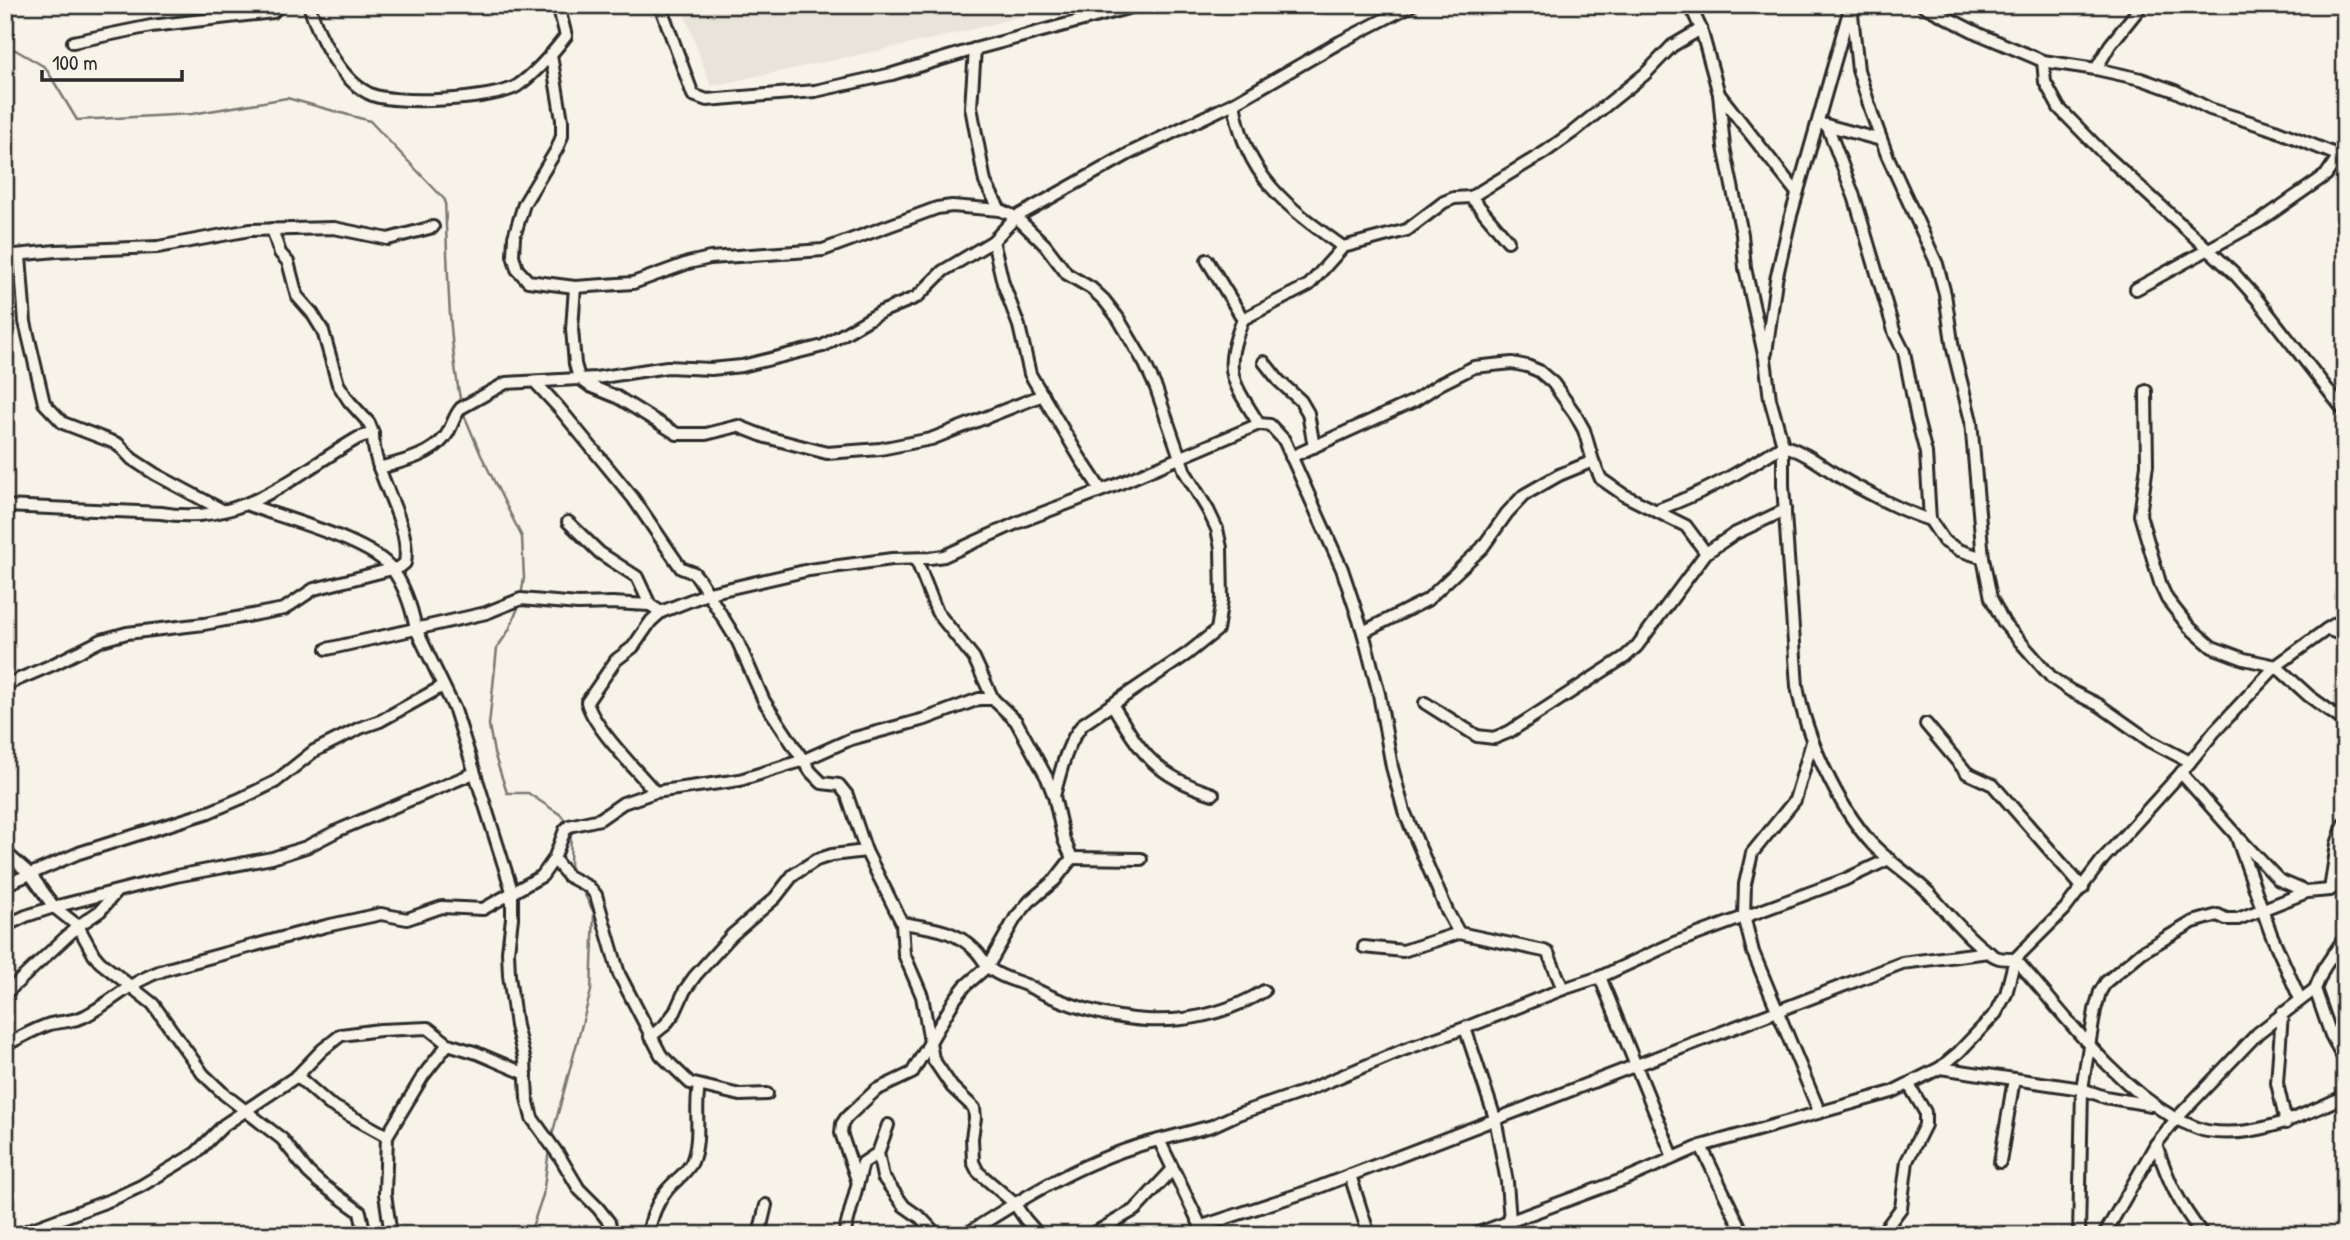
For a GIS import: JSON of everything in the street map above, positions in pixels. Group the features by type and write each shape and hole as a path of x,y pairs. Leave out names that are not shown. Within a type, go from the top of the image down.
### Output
{"street":[{"path":"74,41 151,26 273,12 279,5"},
{"path":"309,5 328,52 365,92 374,96 423,100 455,99 516,86 551,55 566,36 558,5"},
{"path":"660,5 693,95 699,99 815,91 892,74 1139,5"},
{"path":"379,468 424,453 442,441 461,408 500,385 596,378 667,367 712,369 742,366 823,346 881,312 917,297 943,271 993,241 1016,217 1132,152 1234,103 1340,42 1412,5"},
{"path":"1690,5 1701,29 1719,94 1724,148 1742,234 1745,268 1765,359 1770,399 1783,445 1797,685 1812,742 1852,817 1872,844 1907,872 1956,924 1999,958 2015,959 2089,1044 2151,1105 2204,1130 2224,1132 2286,1123 2345,1096"},
{"path":"1765,359 1776,280 1797,192 1822,124 1850,5"},
{"path":"1850,5 1858,70 1881,140 1930,247 1945,294 1953,349 1971,421 1986,580 1997,611 2004,623 2052,678 2099,705 2150,741 2190,762"},
{"path":"1922,5 1979,34 2043,61 2141,79 2175,91 2210,109 2342,158 2312,187 2260,221 2136,289"},
{"path":"2096,69 2110,45 2142,5"},
{"path":"1259,424 1232,376 1230,361 1243,319 1309,285 1343,247 1407,230 1444,202 1454,198 1471,197 1545,152 1635,82 1672,46 1701,29"},
{"path":"975,49 971,107 985,182 1000,210"},
{"path":"551,55 562,120 562,136 524,204 514,237 513,255 517,269 528,281 575,287 633,283 710,258 823,250 937,208 952,206 1000,210 1016,217 1045,245 1067,274 1091,288 1118,318 1156,388 1185,472 1208,510 1219,539 1222,599 1219,625 1186,654 1083,724 1066,754 1054,796"},
{"path":"2043,61 2045,82 2050,93 2073,123 2233,272 2345,412"},
{"path":"1719,94 1797,192"},
{"path":"1234,103 1243,143 1261,177 1311,224 1343,247"},
{"path":"1822,124 1881,140"},
{"path":"1822,124 1855,199 1895,334 1905,352 1916,419 1926,453 1930,520 1944,541 1959,550 1983,558"},
{"path":"1471,197 1508,241"},
{"path":"5,256 67,250 158,247 250,230 334,229 388,239 433,227"},
{"path":"5,685 102,640 139,631 204,624 284,609 314,589 393,570 405,563 405,547 394,505 379,468 373,433 369,423 338,384 323,331 297,296 288,262 281,253 272,229"},
{"path":"993,241 1003,283 1019,326 1030,374 1101,490"},
{"path":"20,256 25,322 44,403 63,423 118,444 155,474 224,512"},
{"path":"1207,260 1243,319"},
{"path":"575,287 572,329 579,378 590,386 617,397 677,434 706,434 738,426 804,449 827,453 880,449 931,439 1043,395"},
{"path":"1264,362 1279,381 1301,401 1307,413 1314,447"},
{"path":"1291,457 1413,401 1474,367 1512,363 1527,366 1539,371 1553,383 1584,430 1601,479 1611,487 1686,526 1706,552"},
{"path":"536,383 633,498 681,568 694,573 709,593 738,642 764,701 817,780 839,785 847,795 866,851 902,923 904,954 922,996 933,1059 952,1087 974,1108 972,1162 978,1172 1014,1203 1039,1235"},
{"path":"2146,391 2147,465 2140,514 2167,599 2189,627 2212,647 2244,659 2276,666 2309,696 2345,722"},
{"path":"655,792 606,735 589,710 587,702 616,660 633,647 651,621 661,612 709,593 809,570 892,559 944,556 1179,456 1259,424 1270,425 1284,440 1342,569 1363,632 1379,694 1392,767 1404,811 1459,933"},
{"path":"5,506 178,516 224,512 249,505 337,450 373,433"},
{"path":"1783,445 1806,453 1849,482 1896,507 1930,520"},
{"path":"1657,510 1702,493 1739,474 1783,445"},
{"path":"1363,632 1427,600 1482,548 1507,513 1524,495 1559,475 1593,461"},
{"path":"249,505 351,541 383,559 393,570 413,614 416,629 454,710 512,891 509,975 532,1118 579,1189 609,1222 613,1235"},
{"path":"1425,703 1477,736 1494,738 1509,732 1625,657 1637,646 1706,552 1734,534 1785,510"},
{"path":"568,522 600,553 637,577 650,605"},
{"path":"916,559 937,612 970,652 993,699 1016,721 1054,796 1064,840 1072,859"},
{"path":"327,649 494,611 521,599 578,604 650,605 661,612"},
{"path":"1473,1235 1630,1177 1700,1146 1874,1097 1909,1085 1940,1068 1996,1013 2006,994 2015,959 2066,909 2103,859 2215,731 2276,666 2345,618"},
{"path":"2327,629 2345,636"},
{"path":"5,885 79,853 209,812 242,798 275,782 314,751 380,721 443,686"},
{"path":"5,1045 53,1023 73,1022 130,984 146,975 167,969 381,914 412,919 442,906 483,909 542,876 554,859 569,826 591,823 623,803 655,792 732,782 804,760 851,739 925,719 979,699 993,699"},
{"path":"1112,704 1137,746 1159,770 1174,780 1213,794"},
{"path":"1926,724 1967,773 1993,785 2083,888"},
{"path":"1812,742 1795,800 1752,853 1745,884 1744,916 1752,952 1819,1111"},
{"path":"2181,773 2279,880 2307,892"},
{"path":"5,926 54,907 176,876 272,858 306,847 435,788 474,774"},
{"path":"2330,890 2337,844 2345,822"},
{"path":"2236,835 2271,934 2301,999"},
{"path":"650,1037 675,1012 685,989 695,976 732,935 775,898 793,875 824,858 866,851"},
{"path":"5,852 31,875 54,907 78,926 94,955 130,984 164,1017 203,1074 224,1094 282,1139 314,1177 360,1212 365,1235"},
{"path":"554,859 568,876 589,887 596,895 620,974 650,1037 675,1071 687,1082 699,1086 740,1095 767,1094"},
{"path":"1072,859 1141,859"},
{"path":"858,1180 844,1147 842,1124 851,1112 876,1090 912,1073 955,999 988,965 1016,917 1055,880 1072,859"},
{"path":"965,1235 1014,1203 1102,1159 1133,1147 1212,1126 1403,1050 1600,977 1674,943 1844,880 1889,859"},
{"path":"2079,1235 2082,1089 2100,992 2106,982 2142,952 2193,922 2218,915 2225,919 2238,919 2307,892 2330,890 2345,881"},
{"path":"5,993 78,926 100,911 116,892"},
{"path":"902,923 951,932 977,951 994,972 1093,1012 1162,1021 1190,1020 1264,991"},
{"path":"1364,947 1403,951 1459,933 1548,953 1563,989"},
{"path":"2104,1235 2157,1144 2176,1119 2258,1033 2315,989 2323,968 2345,937"},
{"path":"1159,1140 1203,1230 1778,1012 1902,962 1989,952"},
{"path":"2333,954 2345,964"},
{"path":"1600,977 1674,1157"},
{"path":"2315,989 2331,1035 2345,1061"},
{"path":"2282,1013 2277,1083 2286,1123"},
{"path":"16,1235 113,1199 141,1186 196,1153 224,1125 297,1076 341,1035 428,1028 448,1044 526,1074"},
{"path":"1465,1028 1495,1118 1507,1182 1510,1221"},
{"path":"391,1235 385,1194 387,1136 423,1076 448,1044"},
{"path":"1940,1068 2082,1089 2105,1097 2151,1105"},
{"path":"297,1076 329,1104 387,1136"},
{"path":"2000,1162 2014,1079"},
{"path":"1881,1235 1901,1208 1907,1161 1925,1125 1925,1112 1909,1085"},
{"path":"648,1235 655,1209 666,1191 685,1173 691,1162 698,1134 699,1086"},
{"path":"888,1125 878,1153 880,1169 888,1186 904,1206 921,1218 937,1235"},
{"path":"2157,1144 2169,1184 2203,1235"},
{"path":"1700,1146 1744,1235"},
{"path":"844,1235 863,1163 878,1153"},
{"path":"1091,1235 1136,1209 1173,1169"},
{"path":"1350,1175 1369,1235"},
{"path":"763,1235 761,1226 766,1205"}],"shaded area":[{"path":"681,5 1065,5 938,38 711,86"}],"waterway":[{"path":"5,60 12,48 45,67 77,120 192,114 287,98 370,121 445,200 451,328 461,404"},
{"path":"462,410 522,537 524,578 521,596"},
{"path":"520,603 509,630 497,648 489,725 494,753 507,793 528,793 561,815 567,823"},
{"path":"571,829 570,865 573,874"},
{"path":"551,1139 591,991 594,913 582,889"},
{"path":"510,1235 531,1230 543,1195 549,1149"}]}
